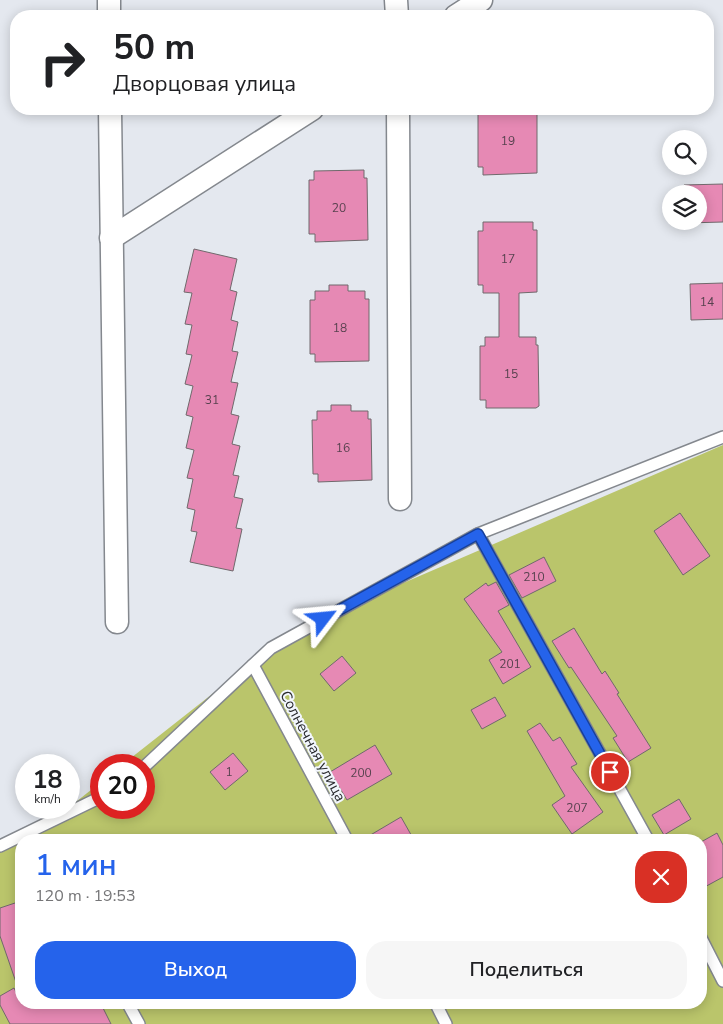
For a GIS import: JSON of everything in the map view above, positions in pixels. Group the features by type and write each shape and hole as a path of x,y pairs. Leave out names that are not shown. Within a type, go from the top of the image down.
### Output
{"street":[{"path":"465,10 481,0"},
{"path":"110,115 117,622"},
{"path":"111,238 303,115"},
{"path":"398,115 400,499"}],"lane":[{"path":"155,757 271,648 478,534 723,437"},
{"path":"478,534 645,834"},
{"name":"Солнечная улица","path":"253,666 344,834"},
{"path":"42,834 90,804"},
{"path":"0,846 15,842"},
{"path":"707,950 723,981"},
{"path":"131,1009 139,1024"},
{"path":"438,1009 446,1024"}],"green space":[{"path":"723,445 723,1024 0,1024 0,841 15,837 15,1009 707,1009 707,834 30,834 38,832 54,819 80,819 80,799 90,791 90,819 155,819 155,754 136,754 292,631"}],"building":[{"path":"478,115 537,115 537,173 483,175 483,167 478,167"},
{"path":"364,170 364,178 367,178 368,240 315,242 315,234 309,234 309,180 314,180 314,171"},
{"path":"723,184 723,222 707,222 707,185 684,185"},
{"path":"483,222 533,222 533,230 537,230 537,292 519,293 519,337 536,337 536,345 538,345 539,406 536,408 486,408 486,400 480,400 480,346 485,346 485,337 499,337 499,293 483,293 483,285 478,285 478,231 483,231"},
{"path":"194,249 237,259 230,290 237,292 231,320 238,322 232,351 238,352 231,382 238,383 231,414 239,416 232,444 240,446 233,475 239,476 234,497 243,499 236,528 242,529 233,571 190,562 197,532 191,531 195,510 187,508 193,479 187,478 194,450 186,448 193,417 186,415 193,386 185,384 192,355 186,354 192,325 185,324 192,293 184,292"},
{"path":"723,283 723,319 691,320 690,284"},
{"path":"329,285 348,285 348,291 365,291 365,299 369,299 369,361 315,362 315,354 310,354 310,300 315,300 315,291 329,291"},
{"path":"331,405 351,405 351,411 368,411 368,419 371,419 372,480 318,482 318,474 313,474 312,420 317,420 317,411 331,411"},
{"path":"680,513 710,556 683,575 654,531"},
{"path":"544,557 556,581 522,598 509,575"},
{"path":"496,582 509,605 498,611 531,667 503,684 489,660 502,652 464,599 486,583 488,586"},
{"path":"574,628 602,674 605,671 651,748 628,762 613,738 617,736 552,641"},
{"path":"342,656 356,673 334,691 320,674"},
{"path":"495,697 506,716 482,729 471,710"},
{"path":"540,723 553,741 560,737 577,764 571,767 603,812 572,834 552,805 565,796 527,731"},
{"path":"375,745 392,774 347,800 330,772"},
{"path":"233,753 248,771 225,790 210,772"},
{"path":"679,799 691,819 663,834 652,815"},
{"path":"401,817 411,834 372,834"},
{"path":"717,833 723,845 723,877 707,886 707,839"},
{"path":"15,903 15,979 0,936 0,908"},
{"path":"14,988 15,1009 104,1009 111,1024 10,1024 0,1005 0,996"}],"route":[{"path":"323,619 478,534 610,772"}]}
